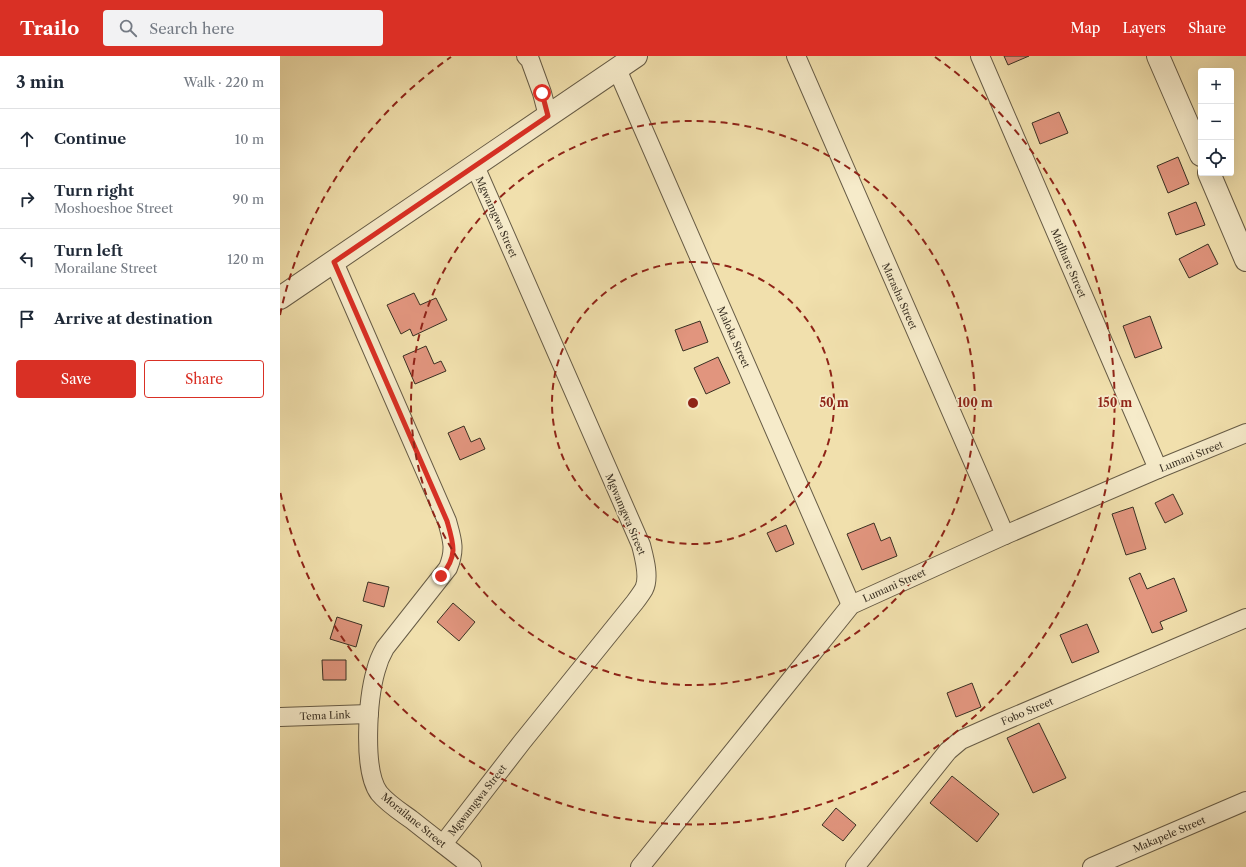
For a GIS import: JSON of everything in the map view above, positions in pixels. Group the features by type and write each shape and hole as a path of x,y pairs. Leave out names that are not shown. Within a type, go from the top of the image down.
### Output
{"street":[{"path":"526,56 530,60 542,93 548,116"},
{"path":"280,298 636,56"},
{"name":"Marasha Street","path":"796,56 1005,535"},
{"name":"Matlhare Street","path":"980,56 1158,469"},
{"path":"1158,56 1198,148"},
{"name":"Maloka Street","path":"617,69 851,605"},
{"name":"Mgwamgwa Street","path":"443,844 522,742 635,602 644,588 646,574 645,561 641,545 475,166"},
{"path":"1210,176 1246,260"},
{"name":"Morailane Street","path":"334,262 447,521 453,540 454,550 448,568 385,648 381,656 375,672 369,714 369,764 376,787 387,801 472,867"},
{"name":"Lumani Street","path":"640,867 851,605 1005,535 1246,433"},
{"name":"Fobo Street","path":"855,867 948,751 961,740 1246,618"},
{"name":"Tema Link","path":"280,717 369,714"},
{"name":"Makapele Street","path":"1092,867 1246,801"}],"building":[{"path":"1004,56 1029,56 1008,65"},
{"path":"1059,112 1068,133 1040,144 1032,123"},
{"path":"1178,157 1189,184 1168,193 1157,166"},
{"path":"1196,202 1205,225 1176,235 1168,213"},
{"path":"1208,244 1218,264 1189,278 1179,259"},
{"path":"414,293 420,305 436,298 447,320 413,336 410,329 401,334 387,305"},
{"path":"1150,316 1162,348 1135,358 1123,326"},
{"path":"700,321 708,342 683,351 675,330"},
{"path":"426,346 434,364 441,361 446,371 415,384 403,356"},
{"path":"718,357 730,383 706,394 694,368"},
{"path":"464,426 471,442 480,438 485,449 460,460 448,433"},
{"path":"1173,494 1183,514 1165,523 1155,503"},
{"path":"1133,507 1146,549 1126,555 1112,514"},
{"path":"874,523 881,541 890,537 897,556 862,570 847,534"},
{"path":"786,525 794,544 776,552 767,533"},
{"path":"1140,573 1147,589 1174,578 1187,611 1160,622 1163,629 1152,633 1129,578"},
{"path":"368,582 389,587 384,607 363,601"},
{"path":"453,603 475,622 459,641 437,622"},
{"path":"337,617 362,625 356,647 330,639"},
{"path":"1087,624 1099,652 1072,663 1060,635"},
{"path":"322,660 346,660 346,680 323,680"},
{"path":"972,683 981,707 956,717 947,693"},
{"path":"1039,723 1066,778 1033,793 1007,738"},
{"path":"952,776 999,814 977,842 930,803"},
{"path":"836,808 856,825 843,841 822,825"}],"route":[{"path":"441,576 448,568 454,550 453,540 447,521 334,262 548,116 542,93"}]}
